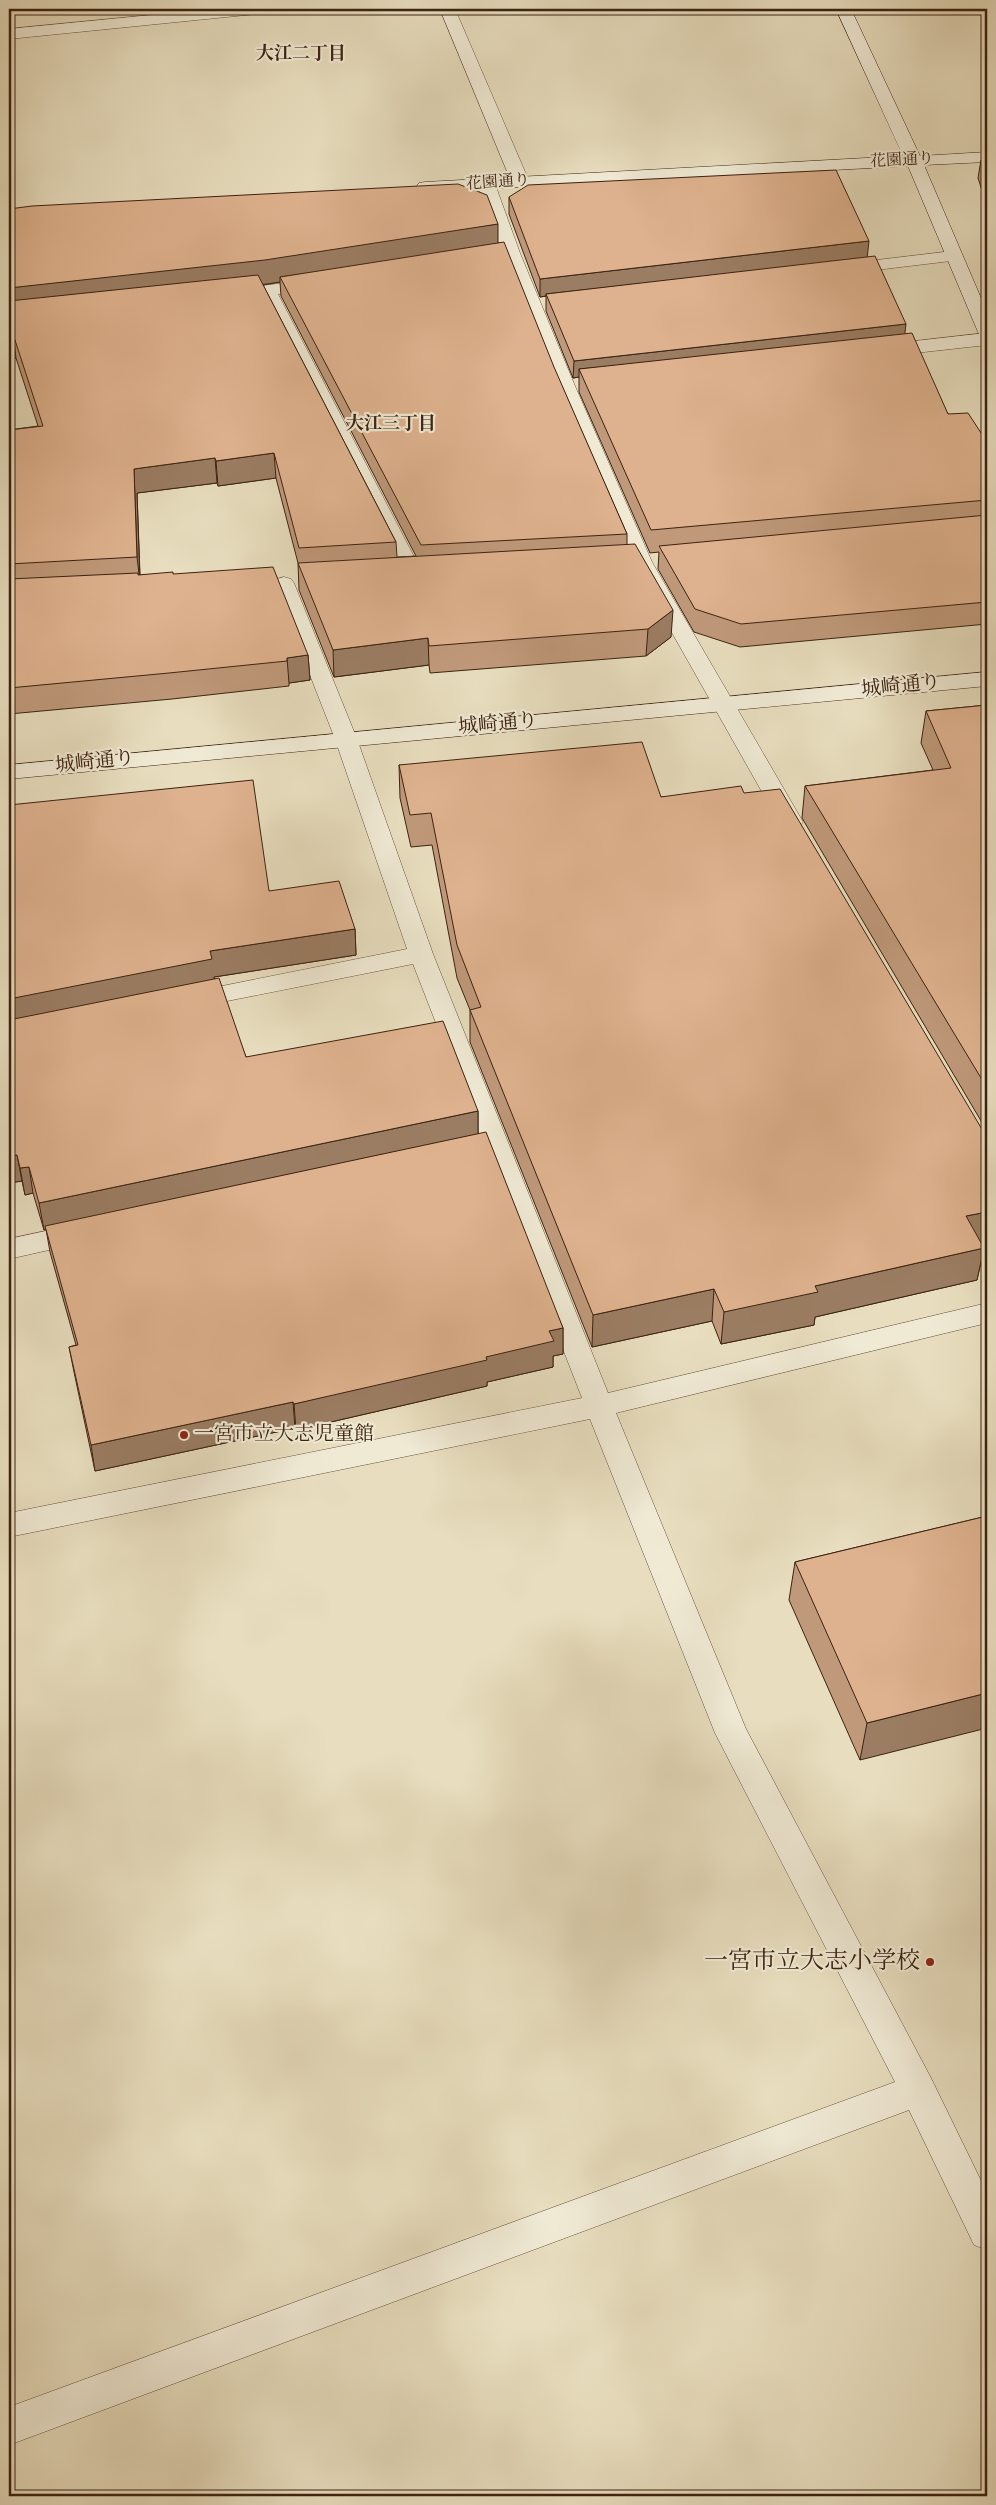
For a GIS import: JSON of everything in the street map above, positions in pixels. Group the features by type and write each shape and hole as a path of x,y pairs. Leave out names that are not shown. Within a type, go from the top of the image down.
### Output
{"street":[{"path":"9,34 256,9"},
{"path":"447,9 520,181"},
{"path":"843,9 914,161 987,332"},
{"name":"花園通り","path":"407,188 987,157"},
{"path":"486,184 511,253 565,386 642,562 722,705 802,841"},
{"path":"492,256 511,253"},
{"path":"826,271 953,256"},
{"path":"210,297 336,281"},
{"path":"267,291 412,574"},
{"path":"532,305 552,302"},
{"path":"860,353 987,339"},
{"path":"565,386 585,384"},
{"path":"260,584 294,582 486,1147 599,1406 731,1733 918,2090 987,2232"},
{"name":"城崎通り","path":"9,772 987,679"},
{"path":"162,1006 421,954"},
{"path":"9,1249 106,1228"},
{"path":"9,1525 599,1406 987,1313"},
{"path":"9,2426 918,2090"}],"building":[{"path":"981,160 987,160 987,180"},
{"path":"836,170 869,241 540,279 509,197 528,185"},
{"path":"458,184 487,195 498,224 265,260 9,288 9,209 32,206"},
{"path":"504,242 554,367 627,534 421,545 280,277"},
{"path":"875,256 906,324 574,361 546,294"},
{"path":"258,275 396,542 299,548 274,453 216,461 215,458 134,469 137,557 9,564 9,430 43,426 13,334 9,334 9,301"},
{"path":"912,333 948,414 968,413 987,442 987,500 651,530 579,369"},
{"path":"987,515 987,602 741,624 695,609 659,546"},
{"path":"635,544 673,610 648,629 429,646 428,638 333,650 298,563"},
{"path":"273,567 308,655 287,658 287,661 9,688 9,579 138,573 138,575 173,572 173,574"},
{"path":"987,705 987,1088 805,786 951,768 926,711"},
{"path":"642,742 661,797 741,786 744,793 780,789 983,1131 987,1133 987,1212 966,1216 984,1248 815,1286 818,1292 724,1312 714,1289 593,1315 470,1010 481,1007 457,945 431,813 410,815 399,765"},
{"path":"253,780 269,891 339,881 355,929 210,951 212,959 9,999 9,805"},
{"path":"219,978 246,1057 443,1021 478,1111 39,1203 29,1167 20,1168 17,1155 9,1156 9,1020"},
{"path":"486,1132 563,1328 549,1331 554,1341 486,1357 487,1360 294,1404 293,1402 91,1445 69,1347 78,1345 45,1226"},
{"path":"987,1516 987,1693 867,1723 795,1562"}],"place":[{"name":"一宮市立大志児童館","path":"184,1435"},
{"name":"一宮市立大志小学校","path":"930,1962"}],"district":[{"name":"大江二丁目","path":"301,55"},
{"name":"大江三丁目","path":"391,425"}]}
